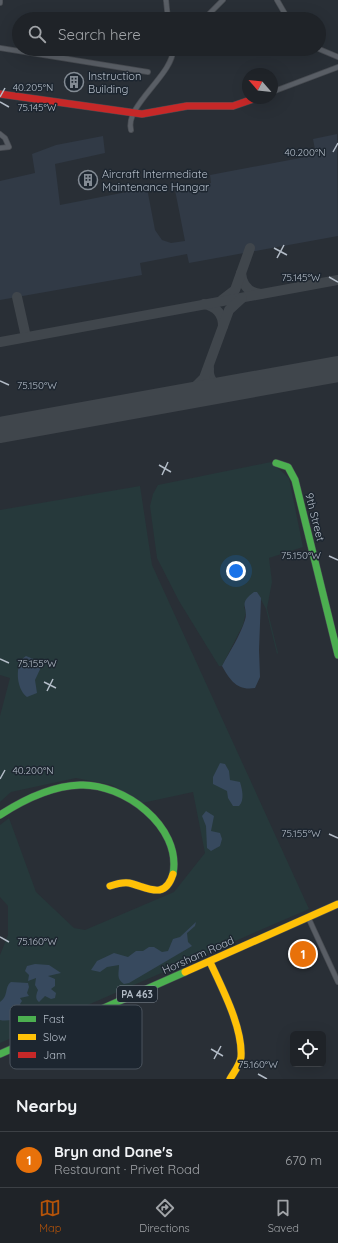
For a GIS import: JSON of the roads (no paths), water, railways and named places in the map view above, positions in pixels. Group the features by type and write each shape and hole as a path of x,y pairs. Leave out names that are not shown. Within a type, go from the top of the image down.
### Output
{"street":[{"path":"166,0 167,12"},
{"path":"211,12 223,0"},
{"path":"277,0 284,12"},
{"path":"0,48 12,50"},
{"path":"326,52 338,57"},
{"path":"49,56 148,72"},
{"path":"131,130 130,124 134,113 171,61 172,56"},
{"path":"278,90 338,67"},
{"path":"0,94 142,114 187,106 226,106 242,102"},
{"path":"0,134 6,138 9,147 0,148"},
{"name":"9th Street","path":"276,463 288,467 295,480 338,655"},
{"path":"0,815 50,791 68,786 88,785 106,788 122,795 154,817 165,832 171,842 175,859 174,872 171,880 157,891 148,891 127,883 110,886"},
{"name":"Horsham Road","path":"112,1005 338,904"},
{"path":"308,917 338,982"},
{"path":"210,962 225,996 241,1047 239,1064 230,1079"},
{"name":"Horsham Road","path":"0,1054 10,1050"}],"water":[{"path":"254,592 257,592 261,598 259,650 260,677 255,688 243,688 231,680 222,666 243,626 246,616 246,600"},
{"path":"26,656 43,663 35,680 37,693 27,697 23,693 18,676 18,670 22,659"},
{"path":"220,763 225,764 229,771 230,780 240,782 242,801 239,806 233,806 228,798 227,791 213,784 213,777"},
{"path":"206,811 214,816 211,831 220,833 222,839 220,846 211,851 207,848 206,826 202,816"},
{"path":"196,922 195,926 187,933 188,942 192,946 129,983 124,984 121,982 118,976 119,965 107,967 100,972 91,970 97,961 114,953 128,957 136,951 143,951 149,947 154,947 162,952 168,951 173,939 180,937"},
{"path":"35,964 49,965 61,973 48,976 55,979 55,986 51,989 56,993 55,998 51,999 45,996 39,1002 37,1000 36,995 38,990 35,985 36,978 28,981 29,975 25,971 27,966"},
{"path":"11,982 28,983 29,987 27,993 29,996 20,998 22,1001 21,1005 10,1005 10,1019 0,1020 0,1002 5,997"}],"place":[{"name":"Instruction Building","path":"74,82"},
{"name":"Aircraft Intermediate Maintenance Hangar","path":"88,180"},
{"name":"Bryn and Dane's","path":"303,954"}]}
